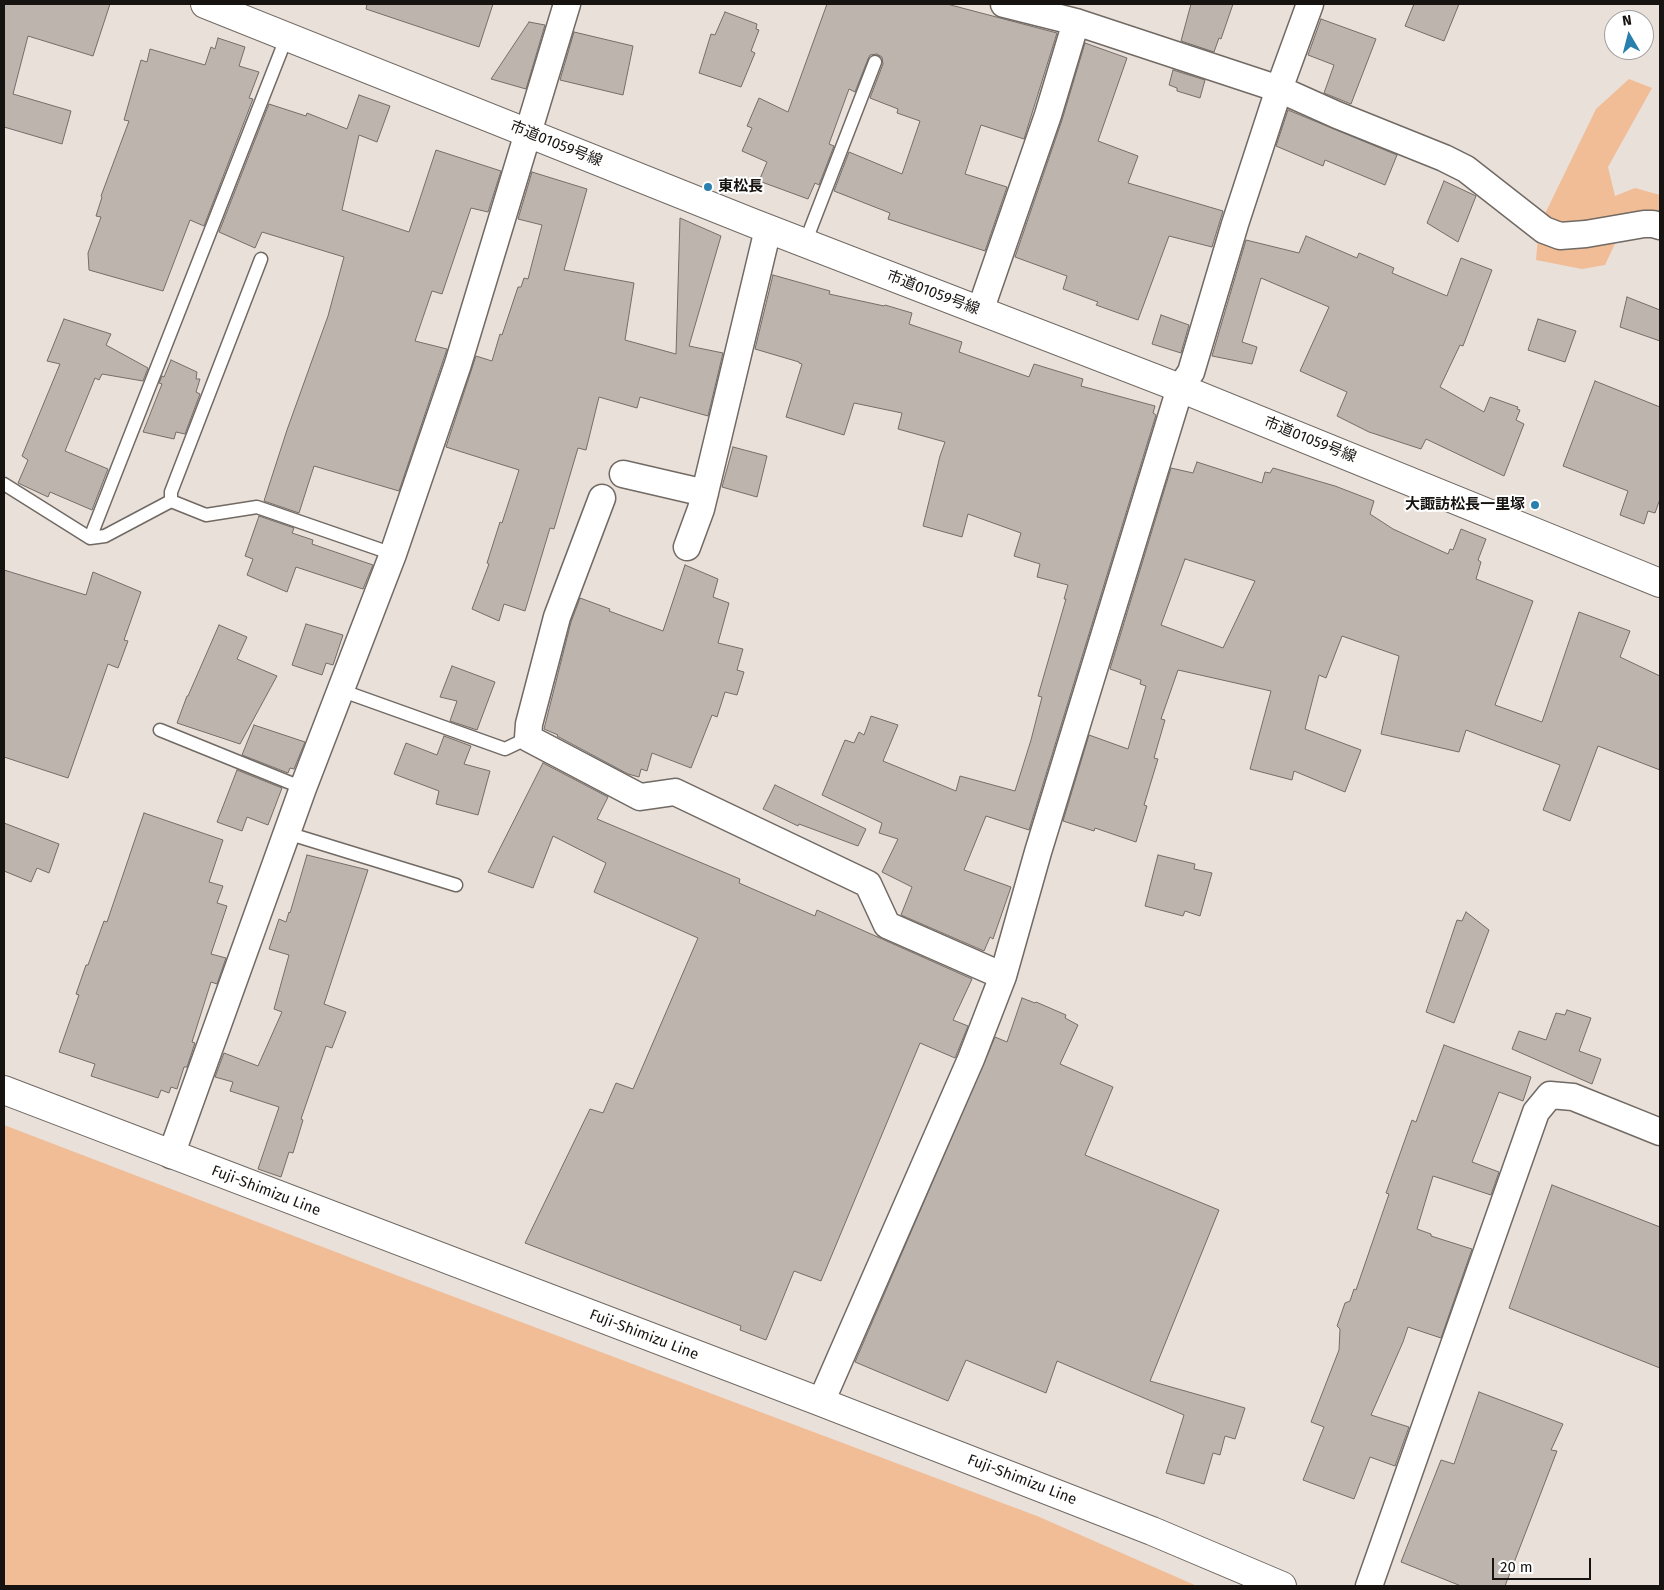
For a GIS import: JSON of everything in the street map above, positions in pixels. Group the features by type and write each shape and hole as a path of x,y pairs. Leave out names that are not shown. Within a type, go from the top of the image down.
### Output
{"street":[{"name":"市道01059号線","path":"205,4 768,229 1180,388 1660,583"},
{"path":"172,1155 303,788 393,554 458,364 567,4"},
{"path":"1004,4 1076,22 1279,89 1337,115 1444,158 1466,170 1544,230 1560,236 1586,234 1644,224 1660,226"},
{"path":"821,1402 971,1059 1003,976 1038,852 1180,388 1190,372 1234,224 1279,89 1310,4"},
{"path":"980,311 1048,115 1076,22"},
{"path":"687,547 701,510 768,229"},
{"path":"623,474 705,493"},
{"path":"602,498 557,618 528,738 640,797 675,792 868,884 887,925 1003,976"},
{"name":"Fuji-Shimizu Line","path":"4,1090 821,1402 1152,1531 1282,1586"},
{"path":"1370,1586 1536,1112 1550,1095 1573,1098 1660,1132"}],"lane":[{"path":"90,538 287,36"},
{"path":"805,243 875,62"},
{"path":"171,501 171,492 261,259"},
{"path":"4,484 90,538 105,536 171,501 206,514 257,507 393,554"},
{"path":"340,690 505,749 528,738"},
{"path":"160,730 303,788"},
{"path":"288,833 456,885"}],"shaded area":[{"path":"1629,79 1652,88 1608,167 1615,196 1635,188 1660,195 1660,226 1620,233 1605,265 1582,269 1536,260 1539,226 1596,109"},
{"path":"4,1125 388,1272 1037,1516 1197,1586 4,1586"}],"building":[{"path":"4,4 110,4 93,56 28,36 13,94 71,111 62,144 4,127"},
{"path":"367,4 493,4 479,47 366,9"},
{"path":"827,4 947,4 1057,33 1024,139 981,125 965,174 1007,187 985,251 888,219 890,213 834,191 849,152 902,174 920,121 897,113 898,109 870,98 883,64 882,57 877,54 870,55 855,92 849,89 829,144 834,146 819,185 815,183 808,199 759,181 767,162 742,151 752,128 747,126 759,98 788,112"},
{"path":"1191,4 1233,4 1221,39 1219,38 1214,52 1181,41"},
{"path":"1414,4 1459,4 1444,41 1405,26"},
{"path":"725,12 757,24 756,29 759,30 751,51 755,53 741,87 699,73 711,34 715,35"},
{"path":"1321,19 1376,39 1351,104 1324,93 1334,65 1308,55"},
{"path":"529,22 545,25 526,89 491,79"},
{"path":"574,32 633,46 623,95 560,80"},
{"path":"218,38 245,47 239,66 259,72 249,98 253,99 204,226 190,220 163,291 89,270 88,253 101,217 96,216 101,196 129,121 124,120 141,60 147,62 150,49 205,65 211,47 215,49"},
{"path":"1085,43 1127,58 1098,141 1138,156 1128,183 1223,211 1212,247 1169,236 1138,320 1096,305 1098,302 1063,289 1067,276 1015,257 1062,120"},
{"path":"1173,70 1205,80 1200,98 1177,91 1177,88 1169,85"},
{"path":"359,95 390,106 377,142 359,135 342,210 409,232 436,150 501,171 488,212 471,208 442,294 432,291 415,341 447,349 399,491 314,466 299,513 264,501 328,316 344,257 262,232 255,248 219,232 269,104 306,116 307,113 347,129"},
{"path":"1288,110 1397,155 1385,185 1325,160 1323,166 1276,146"},
{"path":"532,172 587,189 564,270 634,283 625,340 676,354 680,218 721,236 689,346 723,353 708,416 640,397 637,408 599,397 586,450 578,448 554,529 550,528 525,611 504,604 499,621 472,609 489,564 487,563 500,522 502,523 519,470 446,447 476,356 492,361 518,287 521,287 524,278 528,279 542,225 518,219"},
{"path":"1444,181 1476,196 1458,242 1427,223"},
{"path":"1306,236 1357,258 1359,253 1394,268 1392,273 1447,296 1461,258 1492,270 1463,346 1460,345 1440,387 1484,412 1490,397 1518,407 1517,409 1520,410 1516,420 1524,424 1504,476 1426,439 1421,449 1369,432 1337,416 1347,392 1300,371 1329,307 1261,278 1242,342 1257,347 1252,364 1212,356 1246,240 1299,253"},
{"path":"773,275 830,291 829,294 885,305 912,313 909,324 962,342 959,352 1029,377 1034,364 1083,379 1081,386 1155,406 1153,413 1156,415 1029,830 986,816 964,870 1011,887 993,939 990,937 984,951 901,915 912,887 882,872 898,839 879,833 882,823 822,795 845,740 854,743 859,732 864,735 871,716 898,725 883,761 956,791 960,776 1015,791 1031,740 1042,697 1038,696 1066,599 1064,599 1068,585 1037,577 1040,564 1014,556 1021,533 968,514 962,537 923,526 945,442 898,429 902,413 854,403 844,435 786,417 802,364 755,349"},
{"path":"1627,297 1660,310 1660,341 1620,327"},
{"path":"1161,315 1189,325 1181,353 1152,344"},
{"path":"64,319 111,334 106,345 148,368 143,381 102,374 99,380 95,378 65,451 108,469 92,510 50,492 48,497 18,483 28,460 22,456 60,364 47,361"},
{"path":"1538,319 1576,331 1565,362 1528,350"},
{"path":"171,360 197,372 196,379 200,379 196,392 200,394 185,434 176,432 174,439 143,432 162,384 159,383 162,376 164,377"},
{"path":"1595,381 1660,407 1660,499 1655,513 1648,511 1644,524 1620,515 1628,491 1563,466"},
{"path":"733,447 767,456 757,497 722,487"},
{"path":"1197,462 1262,483 1265,472 1270,473 1273,468 1335,486 1374,501 1370,514 1393,529 1448,554 1450,549 1453,550 1461,529 1486,539 1478,560 1481,562 1476,579 1533,601 1495,705 1542,722 1579,612 1630,631 1620,657 1660,676 1660,770 1598,746 1570,821 1543,810 1560,765 1466,730 1459,752 1381,734 1399,656 1342,636 1326,678 1319,675 1305,729 1361,750 1345,792 1294,771 1292,780 1250,769 1271,691 1178,670 1161,719 1165,720 1154,758 1158,759 1144,805 1147,806 1136,842 1095,828 1094,831 1063,821 1089,735 1128,749 1146,686 1140,684 1141,680 1110,669 1171,468 1193,473","holes":["1185,559 1255,581 1223,648 1161,625"]},
{"path":"259,516 294,528 292,533 313,540 312,544 373,565 363,589 296,567 287,592 247,575 253,559 245,556"},
{"path":"685,565 718,579 713,597 729,603 718,643 743,649 737,670 744,672 737,695 725,692 717,717 712,715 691,768 652,753 647,771 641,769 639,777 628,774 544,729 571,622 580,598 663,631"},
{"path":"4,570 86,595 93,572 141,592 124,640 128,641 118,668 108,664 68,778 4,757"},
{"path":"306,624 343,635 333,665 326,663 322,675 292,665"},
{"path":"219,625 247,637 237,659 277,676 240,744 177,723"},
{"path":"452,666 495,682 477,730 450,721 457,701 440,697"},
{"path":"254,725 305,742 294,769 290,768 288,773 242,755"},
{"path":"444,736 471,746 464,764 490,771 478,815 436,804 439,791 394,774 406,743 437,755"},
{"path":"543,763 608,797 597,819 740,879 739,883 815,916 817,910 972,979 953,1020 968,1026 955,1058 920,1043 821,1281 794,1271 766,1340 740,1330 741,1326 525,1243 590,1109 603,1113 616,1083 633,1089 698,938 594,892 606,863 553,836 533,888 488,872"},
{"path":"237,770 282,788 268,825 247,817 242,831 217,822"},
{"path":"775,785 866,829 858,846 799,824 798,826 763,809"},
{"path":"144,813 223,840 209,882 223,886 217,903 227,906 211,954 226,958 217,984 211,982 192,1042 195,1043 177,1089 171,1087 169,1093 161,1090 158,1098 91,1076 95,1064 59,1052 79,995 76,994 86,965 88,965 104,921 107,922"},
{"path":"4,823 59,844 49,873 37,868 31,882 4,871"},
{"path":"307,855 368,870 324,1004 346,1012 332,1048 326,1046 301,1119 303,1120 293,1153 289,1152 281,1177 258,1169 279,1107 230,1091 233,1082 215,1077 224,1053 258,1066 282,1012 274,1009 289,955 269,949 279,919 286,922 290,913"},
{"path":"1158,855 1195,864 1194,869 1212,873 1200,916 1185,911 1183,916 1145,906"},
{"path":"1466,912 1489,930 1454,1023 1426,1012 1457,920 1462,921"},
{"path":"1022,998 1066,1015 1065,1018 1078,1025 1060,1064 1113,1087 1085,1155 1219,1210 1150,1381 1245,1408 1235,1439 1225,1436 1220,1455 1213,1453 1204,1484 1166,1473 1184,1415 1057,1361 1046,1393 966,1360 948,1401 855,1362 995,1037 1007,1042"},
{"path":"1567,1010 1591,1018 1579,1051 1601,1059 1592,1084 1512,1049 1519,1031 1546,1040 1556,1013 1565,1015"},
{"path":"1444,1045 1531,1077 1523,1101 1499,1092 1472,1162 1499,1172 1491,1195 1433,1176 1417,1229 1431,1234 1431,1236 1472,1249 1441,1338 1408,1327 1371,1415 1409,1427 1395,1466 1370,1457 1354,1499 1303,1480 1324,1427 1311,1422 1339,1350 1340,1329 1337,1326 1345,1303 1350,1301 1354,1289 1356,1290 1389,1194 1386,1193 1412,1120 1416,1122"},
{"path":"1552,1185 1660,1227 1660,1368 1509,1308"},
{"path":"1479,1392 1563,1424 1551,1450 1557,1451 1505,1586 1461,1586 1401,1562 1441,1460 1454,1464"}],"place":[{"name":"東松長","path":"708,187"},
{"name":"大諏訪松長一里塚","path":"1535,505"}]}
